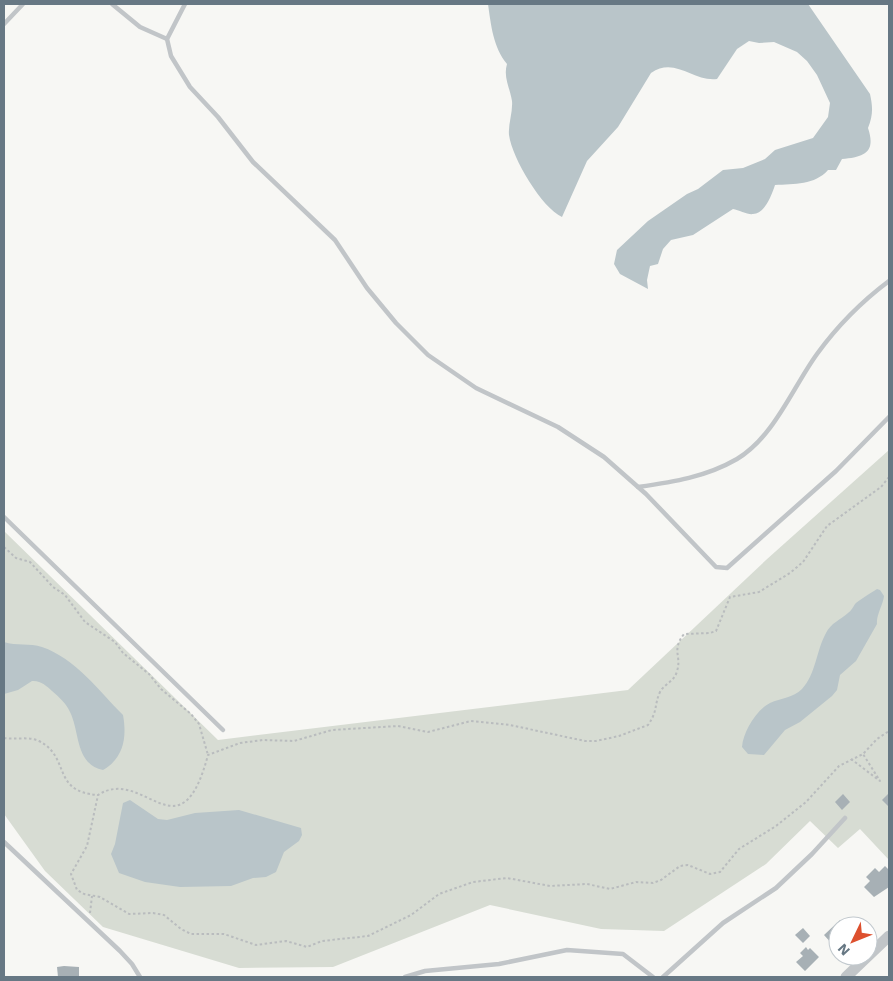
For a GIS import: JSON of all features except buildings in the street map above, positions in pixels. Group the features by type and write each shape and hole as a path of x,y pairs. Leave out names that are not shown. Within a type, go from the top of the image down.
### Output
{"street":[{"path":"846,977 889,936"}],"lane":[{"path":"4,24 23,4"},
{"path":"112,4 140,27 167,38"},
{"path":"185,4 167,38 171,56 190,87 218,117 253,162 335,240 373,295 396,323 428,355 476,388 558,428 604,458 638,487 716,567 727,568 836,471 889,417"},
{"path":"638,487 675,482 701,475 738,458 769,430 816,354 845,318 889,281"},
{"path":"4,517 223,730"},
{"path":"663,977 724,923 776,888 812,854 844,818"},
{"path":"4,842 132,964 140,977"},
{"path":"405,977 425,972 499,964 567,950 623,954 653,977"}],"path":[{"path":"208,755 240,743 263,740 294,741 332,730 353,728 380,729 398,726 428,732 457,724 488,722 585,741 596,741 648,725 657,708 661,691 675,678 678,669 676,650 684,634 716,631 730,597 759,592 790,574 802,562 827,526 881,487 889,476"},
{"path":"4,547 16,558 30,562 53,587 65,595 85,622 115,642 124,653 149,674 161,689 190,714 199,724 208,755 195,792 189,800 181,804 160,805 128,789 106,790 98,795 75,791 67,782 54,754 37,740 4,738"},
{"path":"98,795 87,846 70,874 77,890 100,897 129,914 153,913 164,916 181,930 191,934 224,934 256,945 286,941 308,947 322,941 368,936 411,915 439,894 473,882 507,878 550,886 587,884 610,889 636,882 652,883 662,880 680,866 688,865 710,874 720,872 739,849 776,826 806,802 839,766 863,754 877,739 889,731"},
{"path":"851,759 880,781 868,766 863,754"},
{"path":"90,924 92,896"}],"shaded area":[{"path":"488,4 808,4 870,94 872,111 868,128 871,143 867,152 857,157 842,159 836,170 828,170 817,179 797,184 775,185 767,203 757,213 749,214 733,209 693,235 671,240 663,249 658,264 650,266 647,280 648,289 620,274 614,264 617,250 648,221 687,194 698,189 723,170 743,168 765,159 775,150 813,138 828,117 830,103 817,75 807,61 797,52 774,42 759,43 749,41 737,49 717,79 708,79 668,67 660,68 651,73 618,127 587,161 562,217 554,212 537,193 522,169 511,145 509,131 512,101 506,78 507,64 496,43"},
{"path":"889,450 889,860 860,829 838,848 810,821 766,864 664,931 601,929 490,905 333,967 239,968 103,927 45,871 4,814 4,531 218,740 628,690 766,560"},
{"path":"877,589 884,596 877,624 856,661 840,675 837,690 800,722 785,730 764,755 748,754 742,747 743,741 755,716 770,703 791,696 802,689 807,683 828,630 849,612 855,604"},
{"path":"4,642 33,645 54,652 86,676 123,715 124,739 120,753 110,765 103,770 94,767 87,761 68,709 62,700 46,685 38,681 32,681 18,690 4,694"},
{"path":"130,800 158,819 167,820 195,813 239,810 301,828 302,835 299,841 284,852 276,872 266,877 253,878 231,886 180,887 145,882 119,873 111,854 115,844 123,803"}]}
